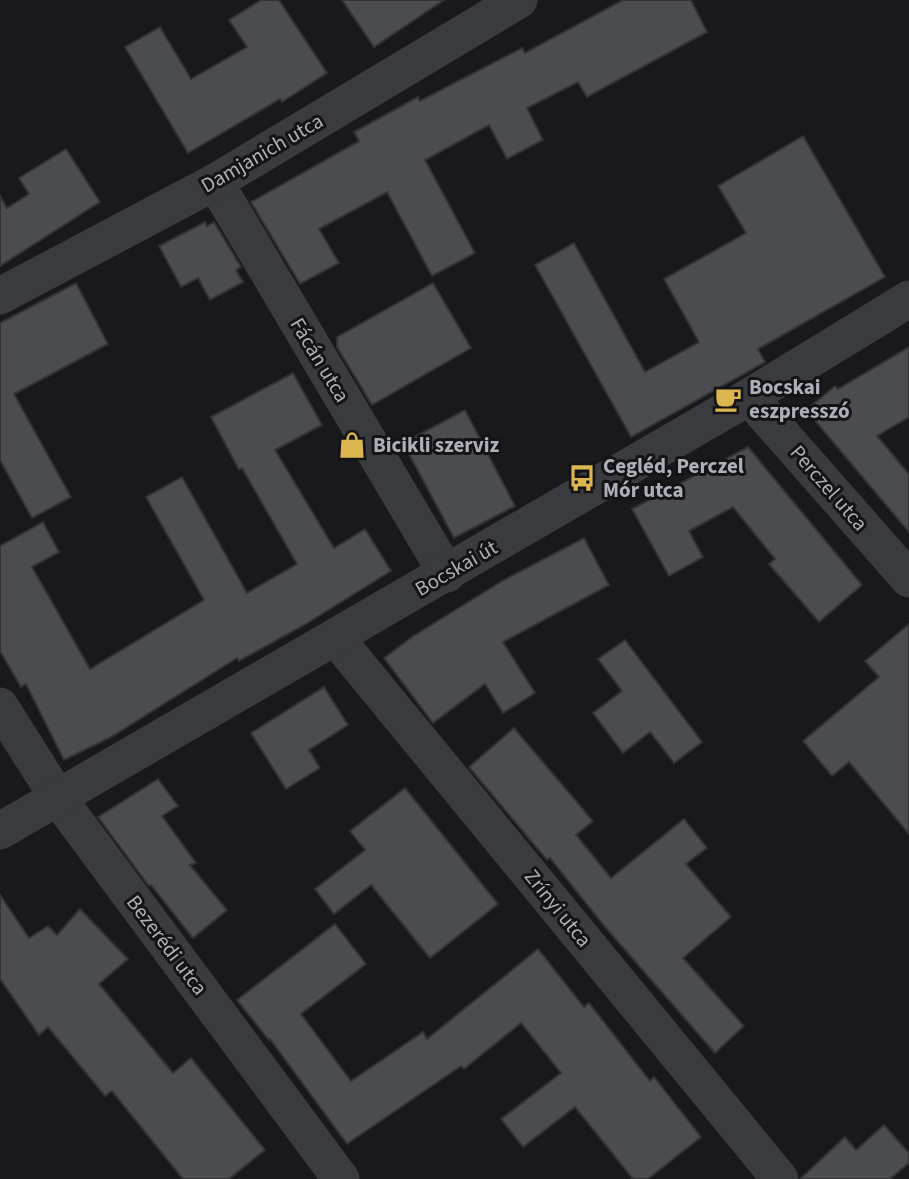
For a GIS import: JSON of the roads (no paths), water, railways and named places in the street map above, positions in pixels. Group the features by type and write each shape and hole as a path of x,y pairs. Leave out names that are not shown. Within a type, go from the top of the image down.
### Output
{"street":[{"name":"Damjanich utca","path":"0,296 215,181 519,0"},
{"name":"Fácán utca","path":"215,181 447,574"},
{"name":"Bocskai út","path":"0,831 447,574 749,397 909,299"},
{"name":"Perczel utca","path":"749,397 909,579"},
{"name":"Zrínyi utca","path":"335,637 780,1179"},
{"name":"Bezerédi utca","path":"0,706 58,798 341,1179"}],"place":[{"name":"Bocskai eszpresszó","path":"728,399"},
{"name":"Bicikli szerviz","path":"352,445"},
{"name":"Cegléd, Perczel Mór utca","path":"582,478"}]}
